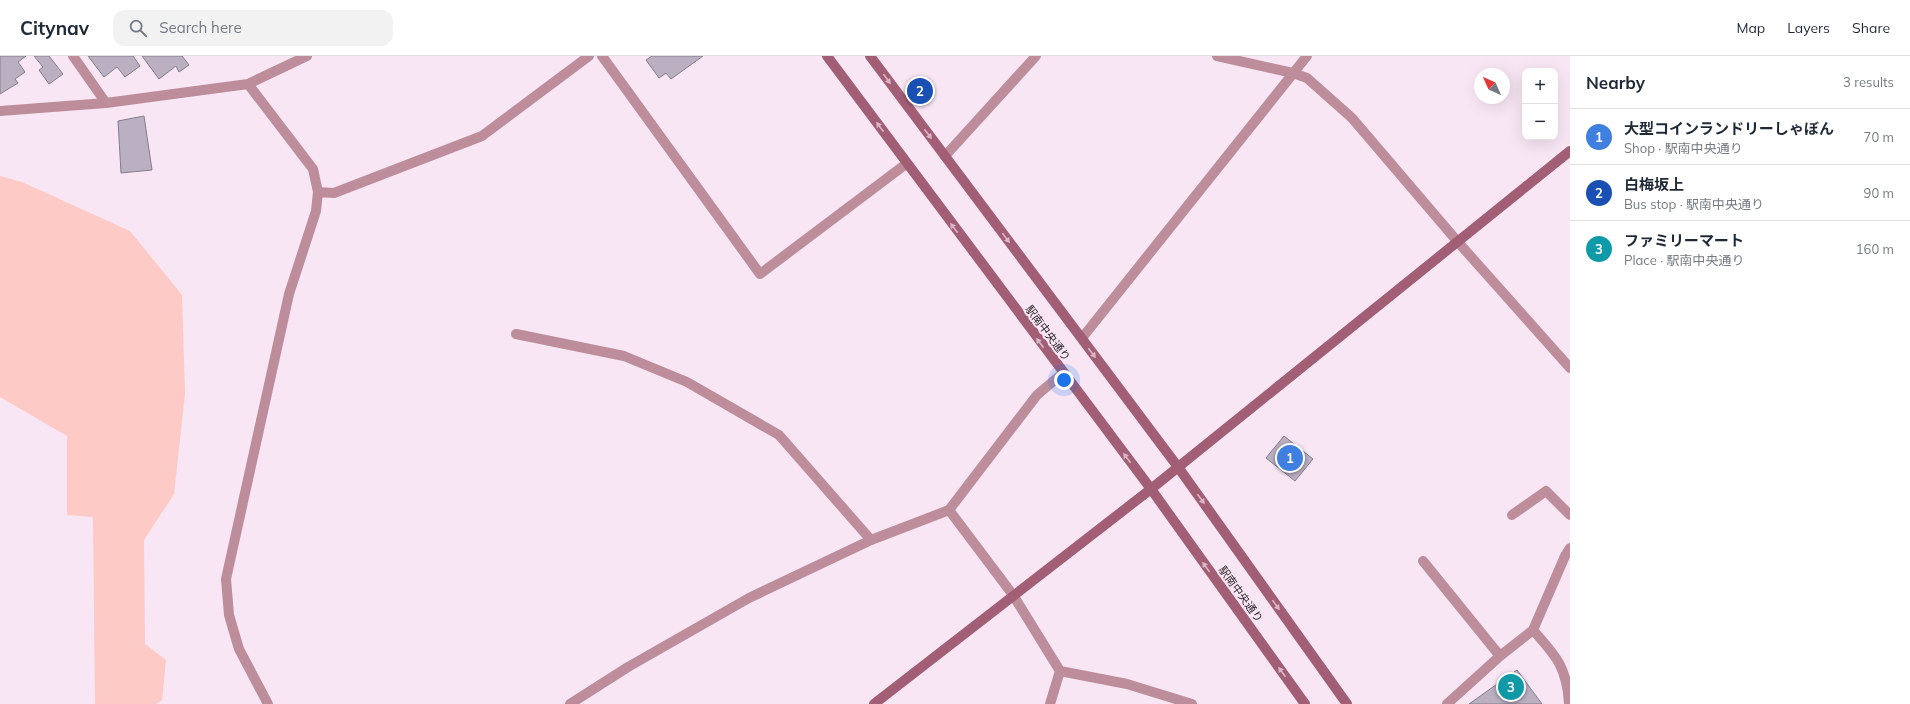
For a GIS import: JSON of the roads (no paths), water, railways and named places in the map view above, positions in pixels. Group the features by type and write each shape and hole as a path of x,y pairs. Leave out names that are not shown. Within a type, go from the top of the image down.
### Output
{"street":[{"path":"72,56 106,103"},
{"path":"0,111 106,103 248,84 307,56"},
{"path":"318,192 334,193 482,136 589,56"},
{"path":"602,56 760,274 906,164"},
{"name":"駅南中央通り","path":"826,56 1150,489 1305,704"},
{"name":"駅南中央通り","path":"870,56 1178,467 1347,704"},
{"path":"945,156 1036,56"},
{"path":"1217,56 1293,73 1307,78 1352,118 1457,241 1570,368"},
{"path":"1082,338 1307,56"},
{"path":"248,84 313,169 318,192 316,211 289,294 226,579 229,615 240,649 268,704"},
{"path":"874,704 1178,467 1570,151"},
{"path":"516,334 624,356 687,382 779,436 871,540"},
{"path":"570,704 628,667 749,598 871,540 949,510 1037,395 1063,373"},
{"path":"1512,515 1546,491 1570,515"},
{"path":"949,510 1013,595 1060,672 1127,684 1192,704"},
{"path":"1447,704 1500,656 1533,630 1565,556 1570,548"},
{"path":"1423,561 1500,656"},
{"path":"1533,630 1554,653 1564,668 1569,704"},
{"path":"1050,704 1060,672"}],"place":[{"name":"白梅坂上","path":"920,91"},
{"name":"大型コインランドリーしゃぼん","path":"1290,458"},
{"name":"ファミリーマート","path":"1511,687"}]}
